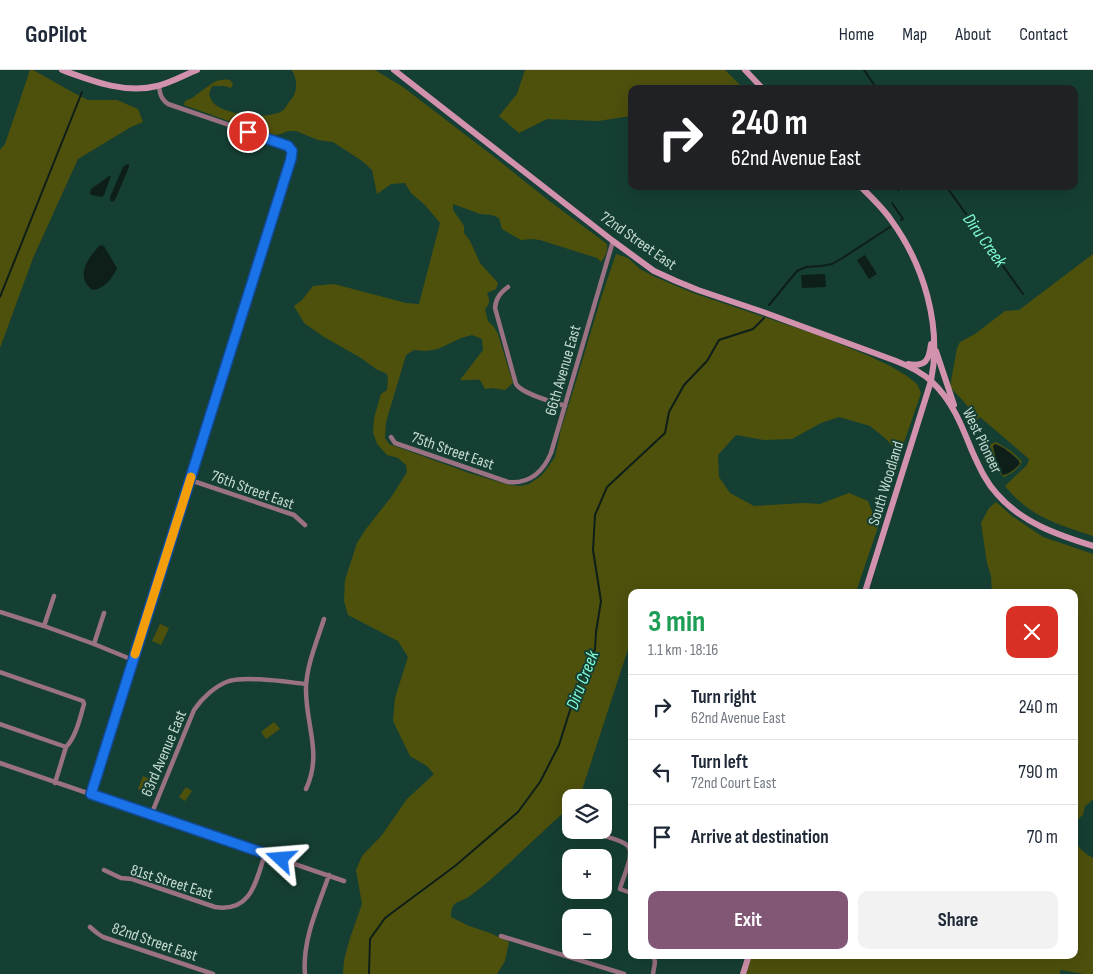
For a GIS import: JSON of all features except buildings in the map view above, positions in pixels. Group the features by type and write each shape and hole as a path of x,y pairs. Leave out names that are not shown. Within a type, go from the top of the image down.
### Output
{"main road":[{"path":"62,70 110,86 133,88 159,86 197,70"},
{"name":"72nd Street East","path":"394,70 654,271 676,281 896,360 916,370 931,381"},
{"path":"745,70 760,85"},
{"path":"864,190 890,218 921,273 934,331 935,345 957,416"},
{"path":"896,360 917,365 925,362 930,354 934,331"},
{"name":"South Woodland","path":"866,589 931,381 935,345"},
{"name":"West Pioneer","path":"931,381 957,416 983,475 1003,501 1038,526 1093,546"},
{"path":"743,974 748,959"}],"street":[{"path":"91,794 292,151 290,147 284,144 168,104 162,99 159,86"},
{"name":"66th Avenue East","path":"508,482 528,479 540,470 551,453 613,241"},
{"path":"508,287 499,294 495,308 516,384 526,392 565,406"},
{"name":"75th Street East","path":"391,437 395,442 508,482"},
{"name":"76th Street East","path":"190,480 294,515 306,524"},
{"path":"44,626 54,596"},
{"path":"0,612 94,644 133,660"},
{"path":"94,644 104,613"},
{"path":"306,789 311,778 314,756 306,704 306,684 312,656 324,619"},
{"path":"0,672 83,701 84,704 74,736 66,747 55,783"},
{"name":"63rd Avenue East","path":"151,815 194,710 204,698 224,683 234,680 253,679 306,684"},
{"path":"0,724 66,747"},
{"path":"0,764 344,881"},
{"path":"612,839 621,842 628,848"},
{"name":"81st Street East","path":"104,870 121,878 132,879 216,907 226,908 235,906 250,895 265,854"},
{"path":"628,862 620,889 628,892"},
{"path":"304,974 304,952 307,939 329,875"},
{"name":"82nd Street East","path":"90,926 97,934 212,974"},
{"path":"501,936 624,974"},
{"path":"653,974 654,959"}],"shaded area":[{"path":"30,70 88,100 117,100 138,109 143,122 131,127 78,159 33,258 0,348 0,150 5,144"},
{"path":"292,70 375,70 403,87 607,244 606,253 601,262 597,258 540,240 521,240 502,229 499,218 480,214 453,204 453,210 464,226 464,233 470,241 480,263 498,283 496,289 487,293 489,302 485,309 488,321 498,334 513,383 505,390 485,389 480,380 460,380 483,350 482,339 472,335 438,349 414,350 406,355 386,422 385,438 389,444 469,473 509,485 520,486 529,484 541,476 555,457 561,429 616,254 628,258 640,269 655,277 693,293 820,336 869,356 907,376 917,384 921,393 900,454 870,426 839,417 821,423 792,439 764,440 736,435 718,455 719,477 730,493 754,506 820,504 849,493 868,501 878,527 857,589 628,589 628,649 582,789 562,789 562,814 495,875 470,896 452,907 451,917 509,942 505,961 497,974 343,974 344,960 362,904 356,870 362,856 382,835 407,799 434,774 427,766 410,756 393,721 395,698 408,657 398,641 348,615 344,601 345,580 357,543 392,496 407,472 406,465 398,458 387,455 377,444 373,432 374,418 381,394 387,390 387,374 304,323 294,306 302,300 313,286 334,284 406,303 419,304 440,223 425,205 411,193 405,183 391,184 377,194 372,170 333,142 318,140 296,131 273,135 184,105 185,101 212,84 225,79 230,80 233,84 231,88 212,86 209,94 215,105 240,114 259,116 275,114 284,109 294,94 296,83"},
{"path":"525,70 725,70 740,85 628,85 628,116 598,121 547,119 519,133 499,116 517,94"},
{"path":"1093,254 1093,536 1045,518 1014,497 1005,486 1027,465 1029,459 980,417 976,421 968,407 950,387 957,348 960,342 975,334 1005,311 1019,310"},
{"path":"996,442 1011,451 1022,461 1019,466 1014,471 1004,477 995,465 989,453 990,446","holes":["993,446 1002,447 1019,460 1019,465 1008,474 1003,475 998,468"]},
{"path":"996,502 1012,516 1043,537 1093,554 1093,799 1085,806 1083,815 1078,820 1078,589 992,589 981,523 989,508"},
{"path":"160,624 169,628 161,645 152,641"},
{"path":"274,722 280,729 266,739 261,732"},
{"path":"143,776 150,779 145,792 138,789"},
{"path":"186,787 192,791 185,801 179,797"},
{"path":"1078,846 1093,858 1093,974 1060,970 1060,974 746,974 751,959 1078,959"}],"water":[{"path":"129,164 129,167 116,198 112,202 110,197 123,167"},
{"path":"111,176 104,195 102,197 91,195 91,189"},
{"path":"100,245 104,246 117,268 108,282 101,288 93,290 87,285 84,273 91,256"},
{"path":"865,255 877,274 869,279 857,260"},
{"path":"825,274 826,287 802,288 801,275"},
{"path":"995,444 1009,452 1020,463 1013,470 1003,475 998,468 993,446"}],"waterway":[{"name":"Diru Creek","path":"864,70 874,85"},
{"path":"0,297 82,92"},
{"name":"Diru Creek","path":"949,190 1023,294"},
{"name":"Diru Creek","path":"892,203 903,219 901,220"},
{"name":"Diru Creek","path":"769,305 797,271 806,267 832,264 890,227"},
{"name":"Diru Creek","path":"369,974 370,939 385,918 455,866 518,812 540,782 559,745 577,688 595,649 601,601 593,550 595,515 607,487 665,433 669,412 684,385 707,361 719,340 753,329 764,318"}],"slow traffic":[{"path":"135,654 191,477"}],"route":[{"path":"248,132 288,146 292,151 291,159 91,794 281,859"}]}
